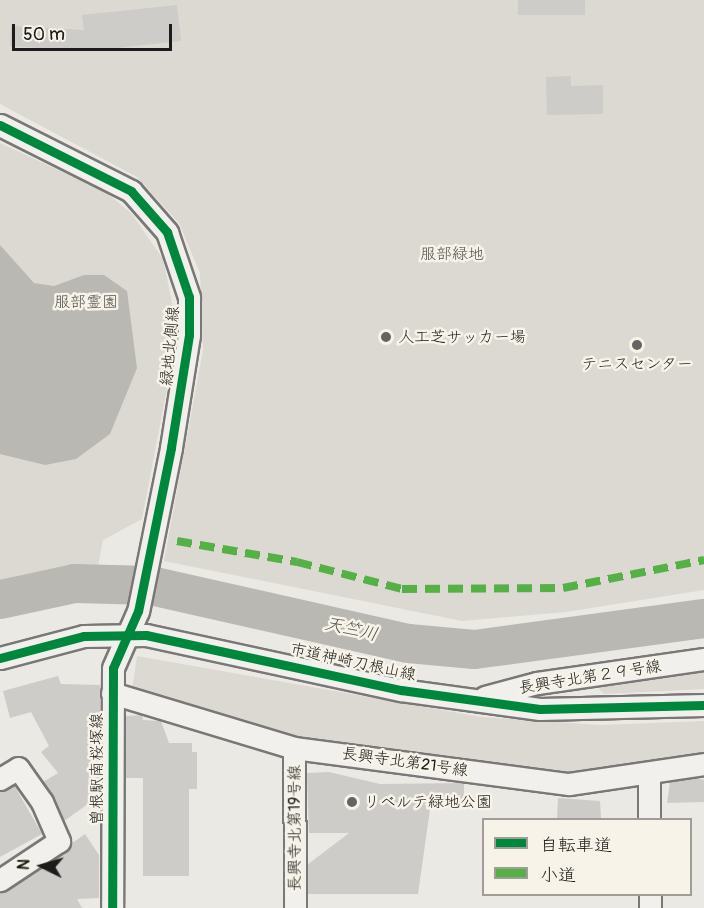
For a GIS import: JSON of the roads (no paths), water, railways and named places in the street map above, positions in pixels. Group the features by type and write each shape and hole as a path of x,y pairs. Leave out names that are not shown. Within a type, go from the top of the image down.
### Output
{"street":[{"name":"緑地北側線","path":"0,125 131,191 162,224 182,265 189,335 138,611 128,634"},
{"name":"市道神崎刀根山線","path":"0,658 66,639 128,634 176,638 367,683 540,709 704,705"},
{"name":"曽根駅南桜塚線","path":"112,908 113,668 128,634"},
{"name":"長興寺北第２９号線","path":"476,699 537,683 704,659"},
{"name":"長興寺北第21号線","path":"112,693 294,748 569,784 704,764"},
{"name":"長興寺北第19号線","path":"294,748 296,908"},
{"path":"0,780 18,768 42,802 59,840 0,880"},
{"path":"649,773 649,818"}],"waterway":[{"name":"天竺川","path":"0,599 74,583 150,585 408,643 474,649 704,618"}],"place":[{"name":"人工芝サッカー場","path":"386,337"},
{"name":"テニスセンター","path":"637,345"},
{"name":"リベルテ緑地公園","path":"352,802"}],"park label":[{"name":"服部緑地","path":"452,254"},
{"name":"服部霊園","path":"86,302"}]}
